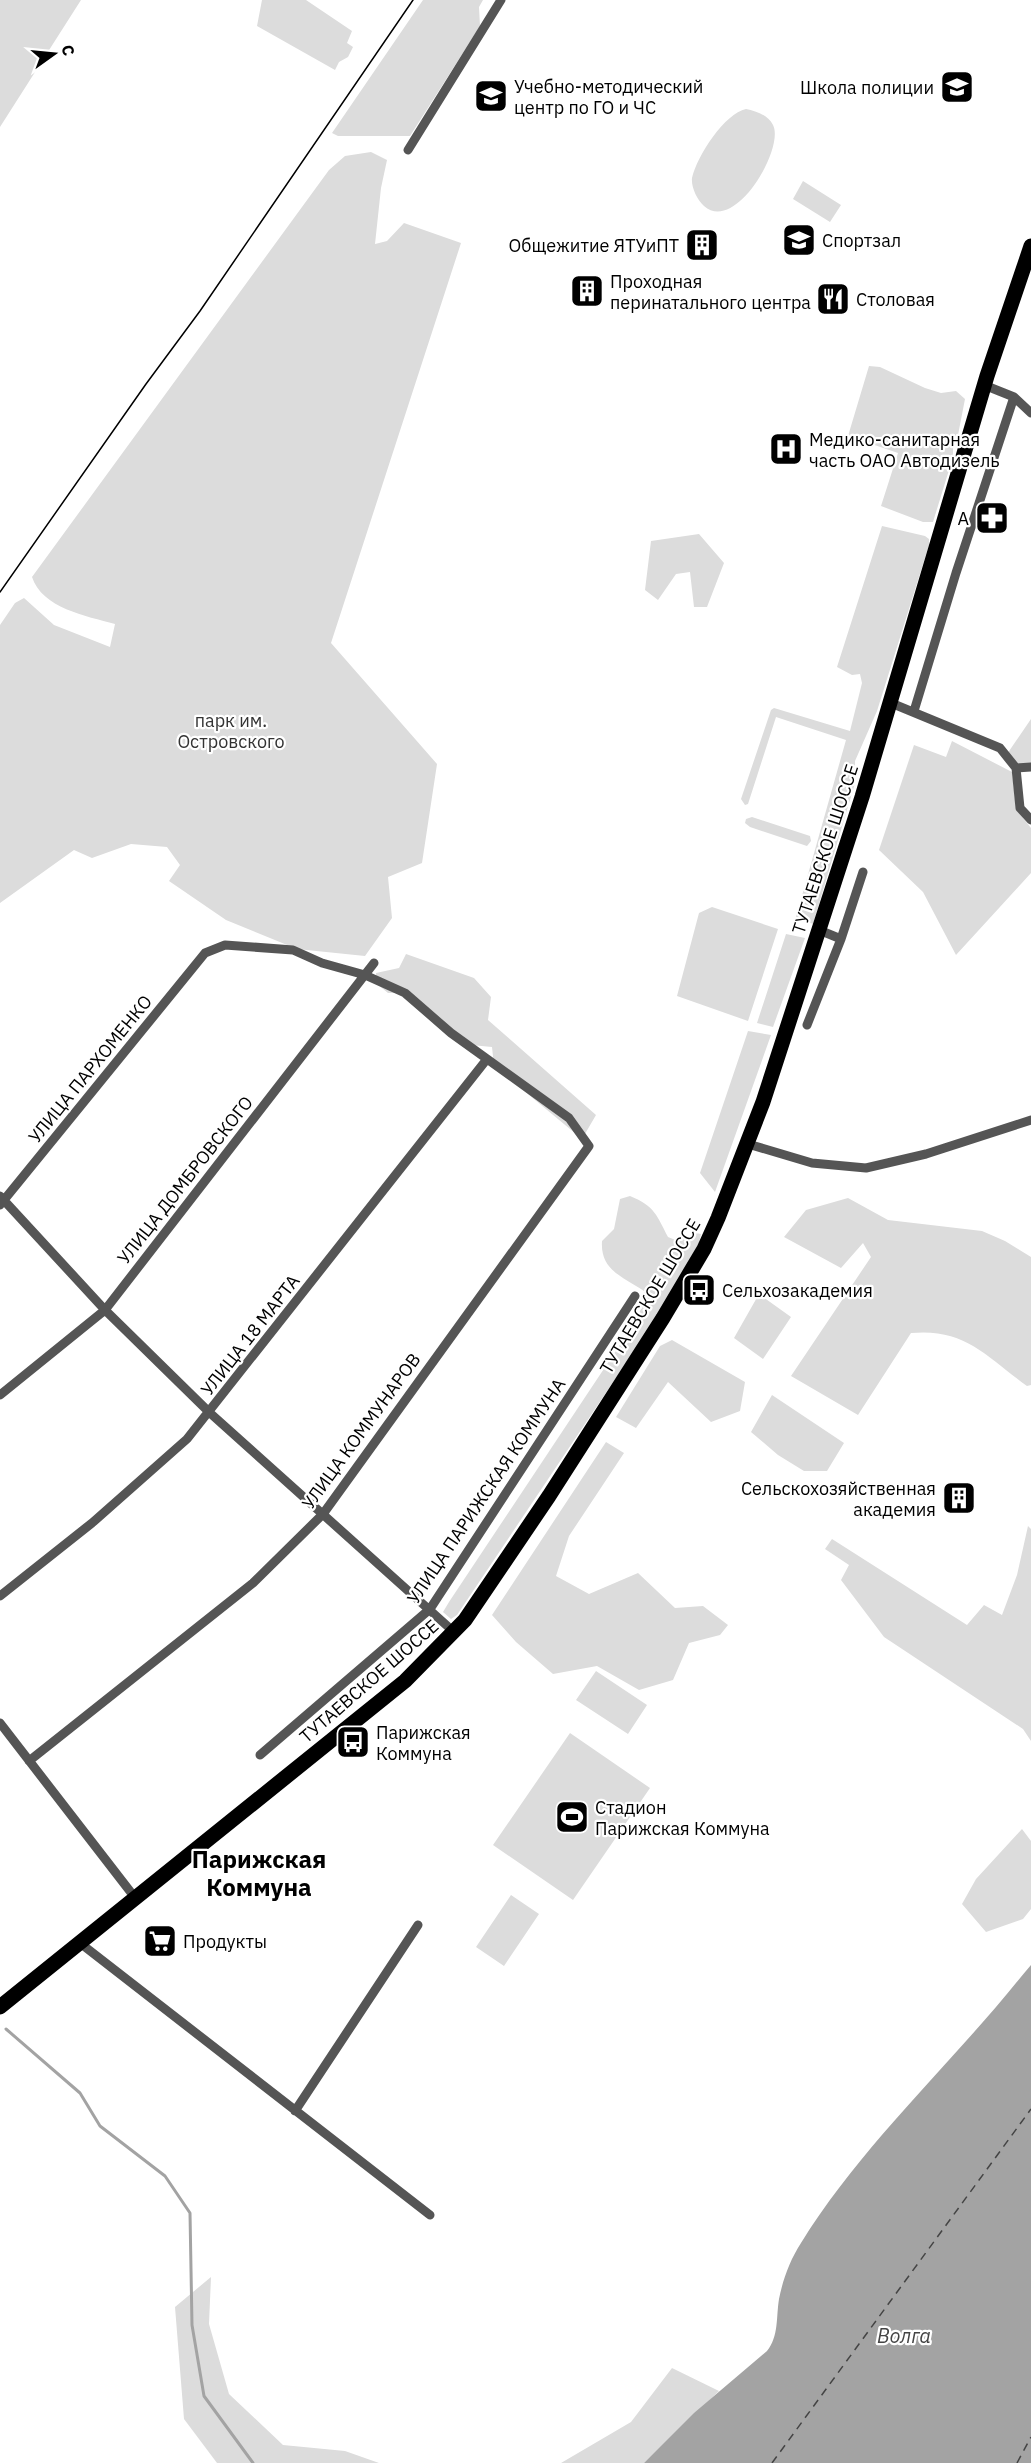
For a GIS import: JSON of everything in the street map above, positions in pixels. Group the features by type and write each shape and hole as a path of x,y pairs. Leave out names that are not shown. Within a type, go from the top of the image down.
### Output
{"main road":[{"name":"ТУТАЕВСКОЕ ШОССЕ","path":"0,2007 405,1681 454,1632 549,1496 704,1249 748,1144 819,930 891,704 984,385 1031,246"}],"street":[{"path":"408,150 501,0"},
{"path":"984,385 1014,397 1031,413"},
{"path":"914,711 956,573 1014,397"},
{"path":"891,704 914,711 1000,748 1016,768 1020,808 1031,820"},
{"path":"1016,768 1031,767"},
{"path":"807,1025 842,939 863,872"},
{"path":"819,930 842,939"},
{"name":"УЛИЦА ПАРХОМЕНКО","path":"2,1201 205,953 225,945 293,950 322,963 365,975"},
{"name":"УЛИЦА ДОМБРОВСКОГО","path":"0,1395 105,1310 374,963"},
{"path":"365,975 405,993 488,1059"},
{"name":"УЛИЦА КОММУНАРОВ","path":"29,1761 253,1582 323,1514 590,1146 569,1118 488,1059"},
{"name":"УЛИЦА 18 МАРТА","path":"0,1596 92,1523 187,1439 210,1413 488,1059"},
{"path":"748,1144 812,1163 866,1168 926,1154 1031,1120"},
{"path":"2,1201 105,1310 210,1413 454,1632"},
{"name":"УЛИЦА ПАРИЖСКАЯ КОММУНА","path":"260,1755 430,1609 635,1296"},
{"path":"0,1723 136,1899"},
{"path":"295,2111 418,1926"},
{"path":"80,1943 430,2215"}],"green space":[{"path":"0,0 81,0 0,127"},
{"path":"262,0 306,0 352,31 347,43 353,47 348,57 339,62 335,70 257,26"},
{"path":"423,0 483,0 479,7 480,26 410,136 338,136 332,133"},
{"path":"746,109 765,116 773,125 775,136 772,151 755,185 743,199 730,208 716,212 704,206 699,200 692,178 700,158 713,137 729,118"},
{"name":"парк им. Островского","path":"371,152 387,160 381,188 375,244 387,241 404,223 461,243 331,643 437,764 422,863 388,877 392,918 365,956 297,949 226,920 169,881 180,865 167,847 131,844 92,858 74,850 0,903 0,625 15,603 24,598 54,625 110,647 115,624 79,614 55,603 37,588 32,577 329,170 345,156"},
{"path":"803,181 841,205 830,222 793,199"},
{"path":"869,366 880,367 941,393 956,391 965,399 958,435 953,440 953,457 933,522 923,522 881,506 898,453 848,436"},
{"path":"882,526 925,536 929,539 929,545 877,711 855,761 855,783 813,924 796,917 846,740 776,717 748,804 745,805 741,799 771,710 774,708 850,731 862,683 860,674 852,675 837,667"},
{"path":"699,534 724,563 707,607 694,607 690,572 676,574 658,600 645,590 651,541"},
{"path":"1031,719 1031,763 1019,764 1005,757"},
{"path":"952,741 1012,772 1016,809 1031,828 1031,873 956,955 923,892 879,850 914,745 946,757"},
{"path":"752,817 810,836 811,841 807,846 750,827 745,823 746,819"},
{"path":"712,907 778,929 748,1021 677,996 699,913"},
{"path":"786,934 805,938 773,1027 757,1023"},
{"path":"406,954 474,978 491,997 488,1020 596,1115 582,1139 494,1066 492,1047 471,1045 405,993 388,993 377,984 376,973 399,968"},
{"path":"748,1031 771,1035 715,1192 700,1173"},
{"path":"630,1196 650,1208 658,1217 668,1237 678,1241 696,1233 701,1234 698,1247 658,1315 457,1615 451,1619 443,1612 449,1602 633,1325 643,1305 644,1291 615,1272 605,1260 602,1251 602,1241 614,1229 620,1199"},
{"path":"848,1198 888,1220 982,1231 1005,1241 1031,1257 1031,1385 1027,1386 974,1346 946,1335 930,1333 911,1333 858,1415 791,1376 871,1257 863,1243 841,1268 784,1237 806,1210"},
{"path":"759,1294 791,1317 763,1359 734,1338"},
{"path":"672,1340 745,1382 740,1411 711,1422 668,1382 636,1428 616,1417 660,1346"},
{"path":"772,1395 844,1443 827,1471 804,1471 778,1455 751,1432"},
{"path":"606,1442 624,1453 569,1536 556,1576 589,1594 638,1573 675,1608 703,1606 728,1625 720,1635 689,1643 673,1680 639,1690 597,1666 553,1674 516,1642 492,1615"},
{"path":"1028,1526 1031,1529 1031,1741 1023,1729 884,1637 841,1580 849,1565 825,1549 832,1539 967,1625 984,1605 1002,1615 1017,1575"},
{"path":"596,1671 647,1705 628,1734 576,1700"},
{"name":"Стадион Парижская Коммуна","path":"570,1733 650,1788 573,1900 493,1845"},
{"path":"1022,1829 1031,1841 1031,1909 1023,1919 986,1932 962,1904 976,1879"},
{"path":"511,1895 539,1914 504,1966 476,1947"},
{"path":"211,2277 209,2324 229,2394 283,2445 345,2451 379,2463 217,2463 184,2419 175,2307"},
{"path":"672,2368 719,2391 644,2463 561,2463 631,2422"}],"water":[{"name":"Волга","path":"1031,1965 1031,2463 644,2463 694,2413 767,2351 774,2339 779,2299 787,2270 797,2249 822,2211 869,2151"}],"waterway":[{"path":"6,2029 80,2093 100,2126 165,2176 190,2213 192,2325 204,2396 253,2463"}],"ferry route":[{"path":"772,2463 1031,2109"},
{"path":"1017,2463 1031,2437"}],"tram line":[{"path":"0,592 200,311 413,0"}],"place":[{"name":"Школа полиции","path":"957,87"},
{"name":"Учебно-методический центр по ГО и ЧС","path":"491,96"},
{"name":"Спортзал","path":"799,240"},
{"name":"Общежитие ЯТУиПТ","path":"702,245"},
{"name":"Проходная перинатального центра","path":"587,291"},
{"name":"Столовая","path":"833,299"},
{"name":"Медико-санитарная часть ОАО Автодизель","path":"786,449"},
{"name":"А","path":"992,518"},
{"name":"Сельхозакадемия","path":"699,1290"},
{"name":"Сельскохозяйственная академия","path":"959,1498"},
{"name":"Парижская Коммуна","path":"353,1742"},
{"name":"Стадион Парижская Коммуна","path":"572,1817"},
{"name":"Продукты","path":"160,1941"}],"district":[{"name":"Парижская Коммуна","path":"259,1873"}]}
